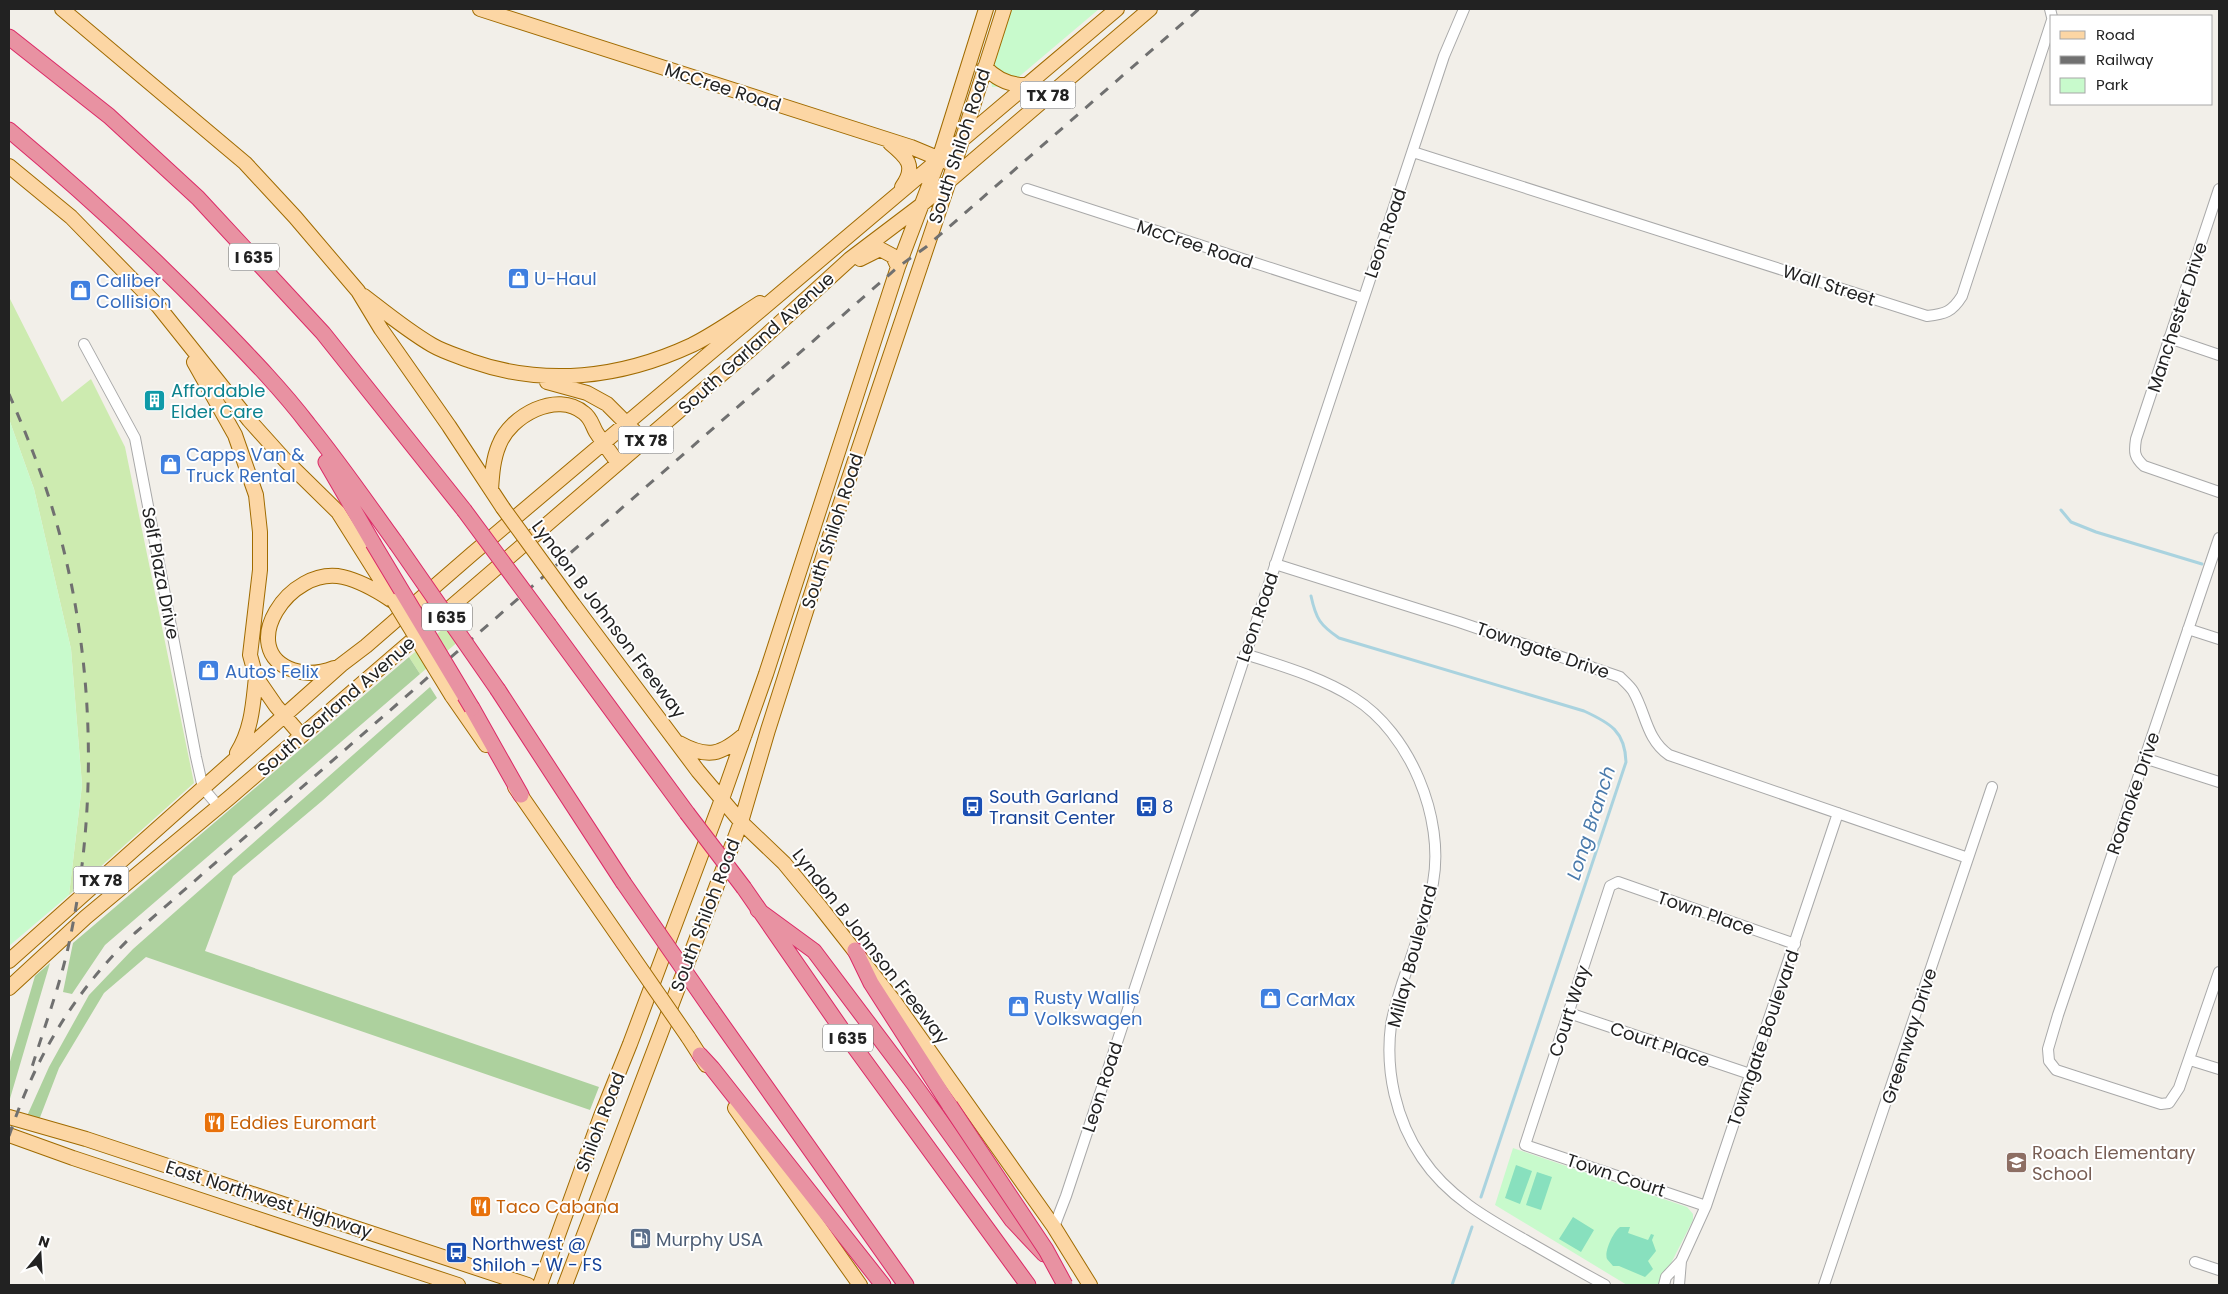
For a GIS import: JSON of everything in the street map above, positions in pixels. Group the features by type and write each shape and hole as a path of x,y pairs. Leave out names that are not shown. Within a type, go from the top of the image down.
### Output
{"highway":[{"name":"I 635","path":"9,37 109,116 205,205 323,334 464,510 744,888 845,1034 1028,1285"},
{"name":"I 635","path":"9,130 71,182 181,285 296,409 396,543 498,690 624,882 711,1009 906,1285"},
{"path":"296,409 521,795"},
{"path":"758,910 814,951 914,1084 1012,1220 1072,1285"},
{"path":"855,950 871,983 1046,1250 1065,1285"},
{"path":"700,1055 883,1285"}],"main road":[{"name":"Lyndon B Johnson Freeway","path":"62,9 245,163 295,217 358,291 380,329 449,426 503,508 573,604 722,799 741,822 784,863 855,950 937,1060 997,1150 1054,1228 1090,1285"},
{"name":"McCree Road","path":"480,9 926,152 939,159 960,166"},
{"name":"South Shiloh Road","path":"630,1044 722,799 766,674 898,267 939,159 986,9"},
{"name":"South Shiloh Road","path":"960,166 961,142 1004,9"},
{"name":"South Garland Avenue","path":"229,765 341,665 366,646 605,443 627,422 777,298 1118,9"},
{"name":"South Garland Avenue","path":"224,802 750,350 850,260 920,206 949,181 960,166 1150,9"},
{"path":"985,67 1002,81 1015,85 1029,85"},
{"path":"886,139 900,151 909,165 907,180 896,196"},
{"path":"9,166 71,217 158,306 249,420 285,460 338,512 452,696 860,1285"},
{"name":"South Shiloh Road","path":"653,1050 741,822 784,680 934,221 949,181"},
{"path":"850,260 861,259 880,249 893,256 898,267"},
{"path":"514,373 543,377 593,375 621,371 693,344 722,328 802,275"},
{"path":"358,291 432,345 488,367 587,393 607,404 644,441"},
{"path":"158,306 205,381 235,436 256,495 260,532 260,570 250,655 256,677 252,719 244,742 229,765"},
{"path":"491,490 494,462 499,443 509,429 531,412 550,405 572,407 585,413 618,463"},
{"path":"582,461 596,431"},
{"path":"821,505 826,518 818,543 818,550 824,557"},
{"path":"341,665 323,672 302,673 283,666 272,655 268,637 272,616 280,602 294,589 307,581 323,577 341,577 359,583 394,601"},
{"path":"766,674 784,680"},
{"path":"256,677 301,735"},
{"path":"677,742 693,750 705,753 717,752 728,748 745,734"},
{"name":"TX 78","path":"9,961 229,765"},
{"name":"TX 78","path":"9,988 86,917 224,802"},
{"path":"630,1044 653,1050"},
{"name":"Shiloh Road","path":"540,1285 600,1116 630,1044"},
{"name":"Shiloh Road","path":"565,1285 653,1050"},
{"name":"East Northwest Highway","path":"9,1117 86,1139 528,1285"},
{"name":"East Northwest Highway","path":"9,1135 458,1285"},
{"path":"162,1187 168,1166"},
{"path":"324,1241 330,1220"}],"street":[{"name":"Leon Road","path":"1054,1228 1444,56 1464,9"},
{"name":"Wall Street","path":"1413,152 1927,316 1944,314 1957,305 1962,296 2050,25"},
{"name":"Manchester Drive","path":"2219,188 2215,216 2170,338 2136,439 2134,453 2136,459 2144,466 2219,492"},
{"name":"McCree Road","path":"1027,189 1363,298"},
{"path":"2170,338 2219,355"},
{"name":"Self Plaza Drive","path":"84,344 135,438 203,788 224,802"},
{"name":"Roanoke Drive","path":"2190,1060 2179,1088 2169,1103 2161,1104 2056,1070 2049,1061 2048,1049 2088,922 2219,538"},
{"name":"Towngate Drive","path":"1275,564 1459,622 1620,677 1632,690 1650,734 1660,748 1669,755 1968,858"},
{"path":"2188,629 2219,639"},
{"name":"Millay Boulevard","path":"1244,654 1317,678 1356,699 1377,716 1394,736 1408,756 1422,784 1431,817 1434,848 1433,882 1391,1024 1389,1050 1396,1104 1417,1150 1433,1173 1463,1201 1497,1224 1605,1285"},
{"path":"2144,758 2219,782"},
{"name":"Greenway Drive","path":"1824,1285 1992,787"},
{"name":"Towngate Boulevard","path":"1664,1285 1666,1277 1681,1261 1706,1206 1838,812"},
{"name":"Town Place","path":"1618,882 1795,944"},
{"name":"Court Way","path":"1526,1145 1610,886 1618,882"},
{"path":"2219,972 2190,1060 2219,1069"},
{"name":"Court Place","path":"1569,1013 1750,1074"},
{"name":"Town Court","path":"1526,1145 1706,1206"},
{"name":"Towngate Boulevard","path":"1679,1285 1681,1261"},
{"path":"2196,1262 2219,1270"}],"green space":[{"path":"1009,9 1099,9 1008,86 992,87 989,70"},
{"path":"9,297 62,402 91,379 125,447 194,783 69,895 82,785 71,649 34,489 9,419"},
{"path":"9,419 34,489 71,649 82,785 69,895 9,946"},
{"path":"455,619 466,635 420,674 409,657"},
{"path":"409,657 420,674 105,945 72,994 63,992 73,943"},
{"path":"430,687 437,698 322,801 233,876 205,951 599,1087 590,1110 146,957 104,993 59,1068 39,1120 27,1116 49,1067 89,995 133,949"},
{"path":"50,963 9,1102 9,1065 35,976"},
{"path":"1513,1148 1687,1207 1693,1214 1693,1220 1660,1285 1627,1285 1495,1205"},
{"path":"1516,1165 1532,1171 1520,1204 1505,1198"},
{"path":"1537,1172 1552,1177 1541,1210 1526,1205"},
{"path":"1573,1217 1594,1230 1581,1252 1559,1239"},
{"path":"1620,1227 1630,1227 1628,1233 1648,1240 1651,1234 1654,1235 1652,1240 1656,1251 1648,1261 1653,1269 1645,1277 1619,1266 1613,1266 1607,1259 1606,1256 1610,1242"}],"waterway":[{"path":"2061,510 2071,522 2096,532 2202,564"},
{"name":"Long Branch","path":"1311,596 1320,621 1339,638 1584,711 1608,724 1619,735 1623,743 1626,762 1481,1197"},
{"name":"Long Branch","path":"1452,1285 1472,1227"}],"railway":[{"path":"9,1136 31,1079 59,1027 93,979 135,933 898,267 926,247 1199,9"},
{"path":"9,394 28,438 44,483 68,567 85,675 88,730 85,840 78,895 68,948 56,993 32,1067"}],"place":[{"name":"U-Haul","path":"518,278"},
{"name":"Caliber Collision","path":"80,290"},
{"name":"Affordable Elder Care","path":"155,400"},
{"name":"Capps Van & Truck Rental","path":"170,464"},
{"name":"Autos Felix","path":"209,671"},
{"name":"South Garland Transit Center","path":"973,806"},
{"name":"8","path":"1146,806"},
{"name":"CarMax","path":"1270,999"},
{"name":"Rusty Wallis Volkswagen","path":"1018,1007"},
{"name":"Eddies Euromart","path":"214,1122"},
{"name":"Roach Elementary School","path":"2016,1162"},
{"name":"Taco Cabana","path":"480,1206"},
{"name":"Murphy USA","path":"640,1239"},
{"name":"Northwest @ Shiloh - W - FS","path":"456,1253"}]}
